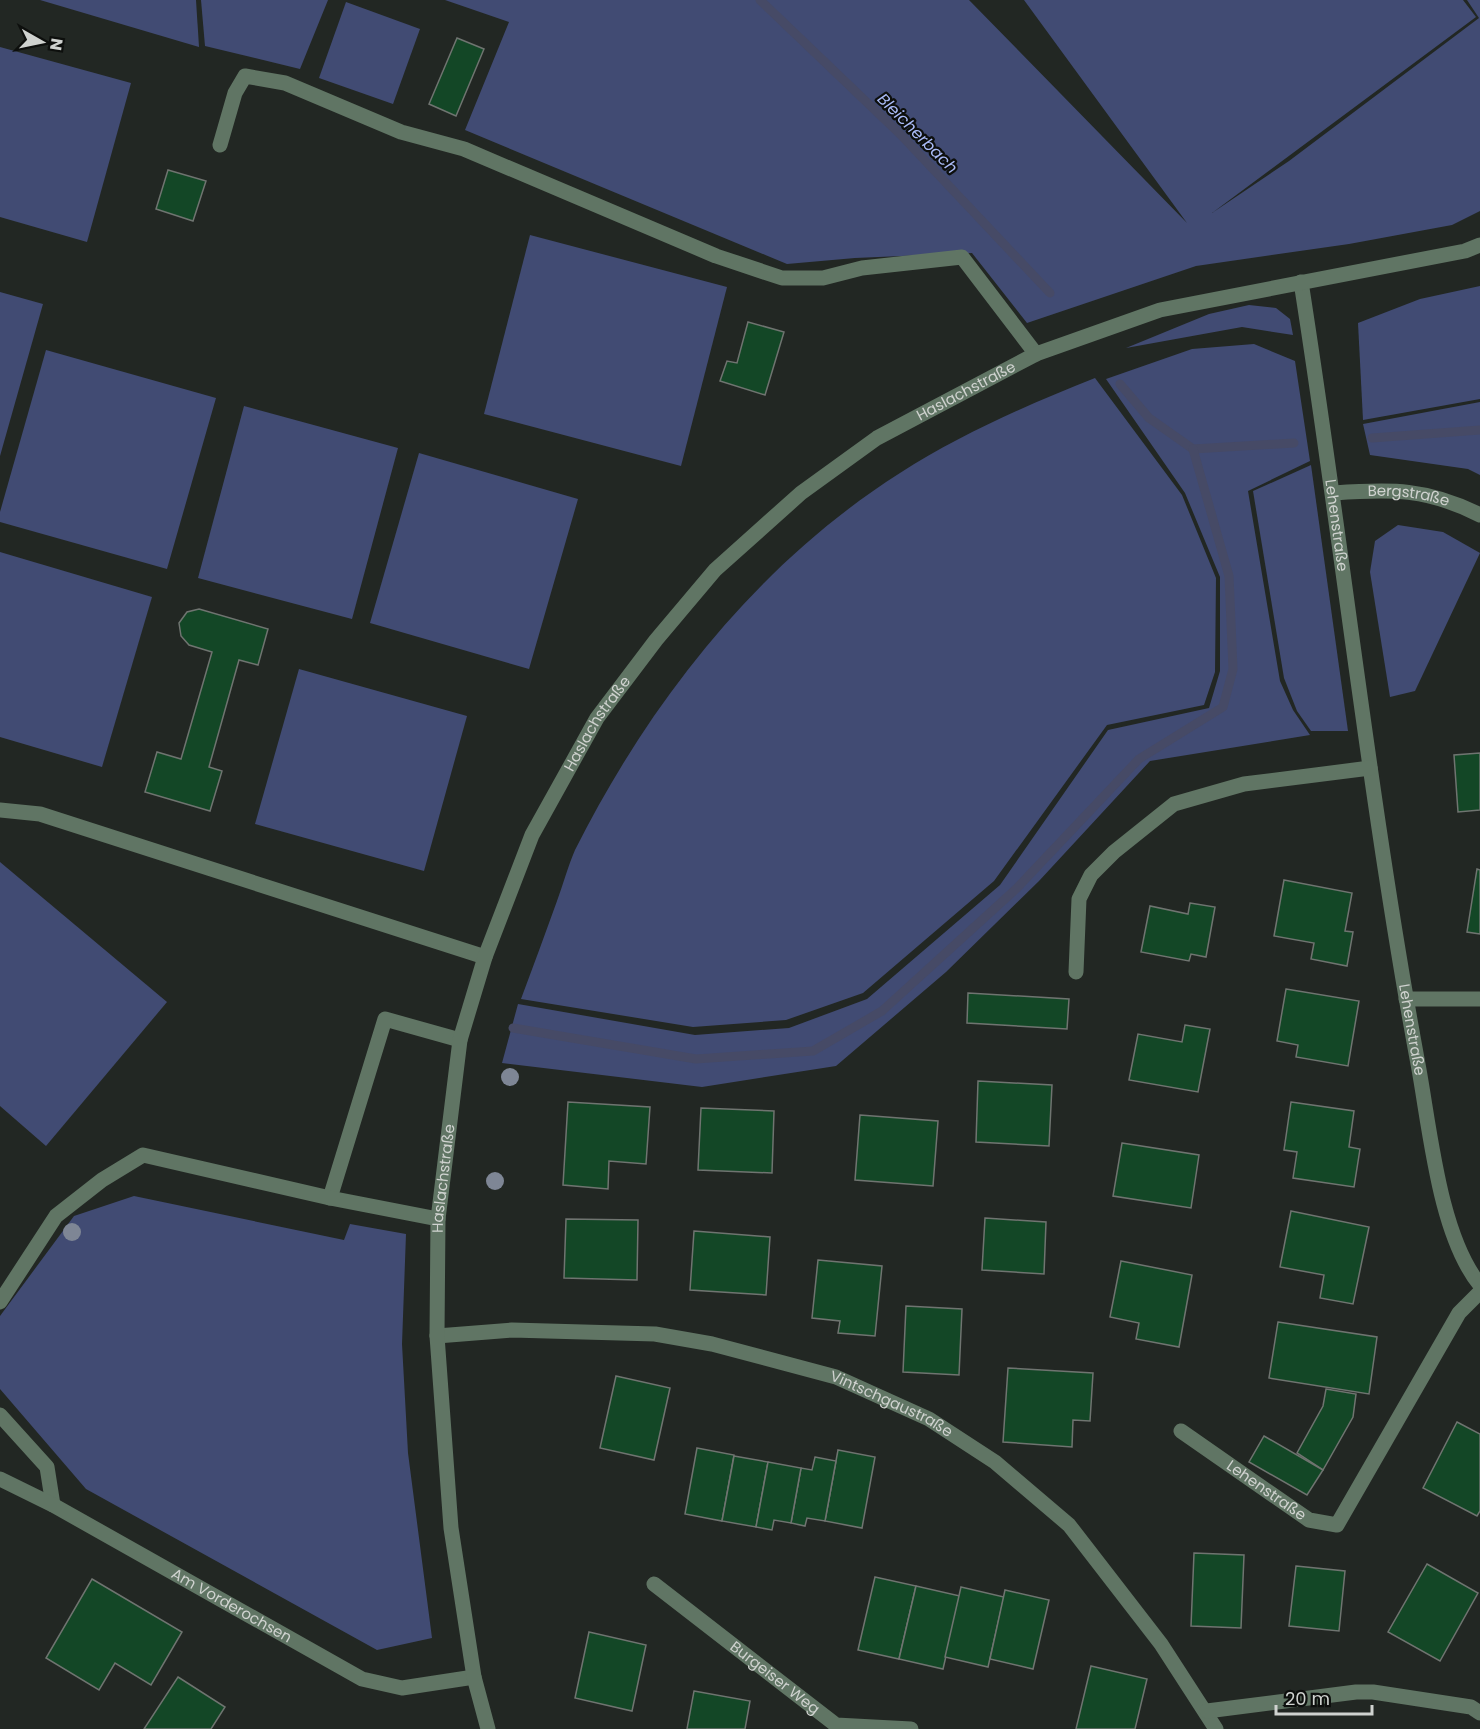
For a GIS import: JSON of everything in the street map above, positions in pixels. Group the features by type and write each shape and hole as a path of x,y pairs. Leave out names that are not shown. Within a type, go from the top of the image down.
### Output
{"street":[{"path":"220,145 235,93 245,76 285,83 401,132 464,149 716,256 782,278 824,278 862,268 962,257 1035,354"},
{"name":"Haslachstraße","path":"488,1729 474,1677 451,1528 437,1336 438,1219 460,1040 485,957 532,835 597,718 656,640 715,570 801,493 877,438 1035,354 1160,310 1465,251 1480,244"},
{"name":"Lehenstraße","path":"1301,282 1334,493 1370,768 1406,999 1439,1178 1452,1232 1473,1276 1480,1285"},
{"name":"Bergstraße","path":"1334,493 1394,489 1453,501 1480,514"},
{"path":"1076,972 1079,899 1091,875 1114,852 1174,804 1244,784 1370,768"},
{"path":"0,810 40,814 485,957"},
{"path":"1406,999 1480,999"},
{"path":"330,1198 385,1019 460,1040"},
{"path":"0,1302 56,1216 102,1180 143,1155 330,1198 438,1219"},
{"name":"Lehenstraße","path":"1181,1431 1309,1520 1337,1525 1459,1313 1480,1292"},
{"name":"Vintschgaustraße","path":"437,1336 512,1330 655,1334 712,1344 836,1377 929,1419 995,1462 1069,1525 1161,1644 1216,1729"},
{"path":"0,1415 47,1467 53,1505"},
{"name":"Am Vorderochsen","path":"0,1479 53,1505 362,1678 402,1688 474,1677"},
{"name":"Burgeiser Weg","path":"654,1584 836,1725 911,1729"},
{"path":"1206,1711 1374,1692 1471,1707 1480,1713"}],"shaded area":[{"path":"40,0 196,0 199,47"},
{"path":"201,0 328,0 300,69 205,46"},
{"path":"445,0 969,0 1187,223 1024,0 1463,0 1476,17 1212,213 1289,161 1479,18 1467,0 1480,0 1480,211 1452,225 1349,244 1196,266 1027,323 972,253 855,258 787,264 465,130 509,22"},
{"path":"346,2 420,29 393,104 319,78"},
{"path":"0,47 131,83 87,242 0,217"},
{"path":"530,235 727,287 681,466 484,414"},
{"path":"1480,286 1480,399 1363,420 1358,323 1420,299"},
{"path":"0,292 43,304 0,456"},
{"path":"1249,305 1276,308 1290,319 1293,335 1242,327 1126,348 1209,314"},
{"path":"1254,344 1295,361 1310,461 1248,491 1280,681 1293,710 1310,735 1150,761 1039,881 946,972 836,1066 702,1087 502,1063 518,1004 695,1035 789,1028 867,999 1000,885 1108,730 1209,708 1220,671 1220,577 1185,493 1106,379 1192,349"},
{"path":"46,350 216,398 167,569 0,522 0,512"},
{"path":"1095,378 1182,495 1216,578 1215,672 1204,705 1107,725 994,881 863,993 786,1020 693,1027 521,999 572,856 605,795 637,741 673,689 754,593 799,549 848,509 900,473 995,421"},
{"path":"1480,402 1480,475 1468,469 1370,455 1363,424"},
{"path":"244,406 398,448 352,619 198,578"},
{"path":"419,453 578,499 529,669 370,623"},
{"path":"1311,465 1348,731 1311,731 1297,711 1284,678 1253,491"},
{"path":"1398,525 1443,532 1480,553 1415,691 1390,697 1370,572 1375,541"},
{"path":"0,552 152,597 102,767 0,737"},
{"path":"299,669 467,716 424,871 255,824"},
{"path":"0,862 167,1002 46,1146 0,1106"},
{"path":"134,1196 344,1240 350,1224 406,1234 402,1344 408,1453 432,1638 377,1650 86,1489 0,1389 0,1316 74,1216"}],"building":[{"path":"457,38 484,49 456,116 429,104"},
{"path":"168,170 206,181 193,221 156,209"},
{"path":"748,322 784,332 765,395 720,381 727,361 737,363"},
{"path":"199,609 268,629 258,665 239,660 209,767 222,771 210,811 145,792 157,752 181,759 212,652 189,645 181,636 179,623 187,612"},
{"path":"1480,753 1480,810 1458,812 1454,755"},
{"path":"1477,869 1480,870 1480,934 1467,932"},
{"path":"1284,880 1352,893 1345,931 1353,932 1347,966 1311,959 1314,943 1274,936"},
{"path":"1190,903 1215,907 1206,957 1191,954 1189,961 1141,952 1150,906 1188,914"},
{"path":"1286,989 1359,1001 1348,1066 1296,1057 1298,1045 1277,1041"},
{"path":"968,993 1069,999 1067,1029 967,1023"},
{"path":"1185,1025 1210,1029 1198,1092 1129,1080 1138,1034 1182,1042"},
{"path":"978,1081 1052,1085 1049,1146 976,1142"},
{"path":"568,1102 650,1107 646,1164 609,1161 608,1189 563,1185"},
{"path":"1291,1102 1354,1111 1349,1147 1360,1149 1354,1187 1293,1178 1297,1152 1284,1150"},
{"path":"701,1108 774,1111 772,1173 698,1170"},
{"path":"860,1115 938,1121 933,1186 855,1180"},
{"path":"1122,1143 1199,1155 1191,1208 1113,1196"},
{"path":"1291,1211 1369,1227 1353,1304 1320,1298 1324,1275 1280,1267"},
{"path":"985,1218 1046,1222 1044,1274 982,1270"},
{"path":"566,1219 638,1220 637,1280 564,1278"},
{"path":"694,1231 770,1237 766,1295 690,1290"},
{"path":"818,1260 882,1266 875,1336 838,1333 840,1321 812,1318"},
{"path":"1121,1261 1192,1275 1179,1347 1136,1339 1139,1323 1110,1317"},
{"path":"906,1306 962,1309 959,1375 903,1372"},
{"path":"1278,1322 1377,1337 1369,1394 1269,1378"},
{"path":"1008,1368 1093,1373 1090,1421 1073,1420 1072,1447 1003,1442"},
{"path":"616,1376 670,1388 654,1460 600,1448"},
{"path":"1326,1389 1356,1394 1353,1417 1323,1470 1297,1453 1323,1406"},
{"path":"1457,1422 1480,1434 1480,1511 1477,1516 1423,1488"},
{"path":"1264,1436 1323,1470 1307,1495 1249,1462"},
{"path":"697,1448 734,1455 722,1521 685,1514"},
{"path":"838,1450 875,1457 862,1528 825,1521"},
{"path":"734,1456 768,1462 756,1527 722,1521"},
{"path":"815,1457 836,1461 825,1521 807,1518 805,1526 791,1523 801,1468 812,1470"},
{"path":"768,1462 801,1468 791,1523 774,1520 772,1530 756,1527"},
{"path":"1194,1553 1244,1555 1241,1628 1191,1626"},
{"path":"1427,1564 1478,1593 1440,1661 1388,1632"},
{"path":"1296,1566 1345,1571 1339,1631 1289,1626"},
{"path":"875,1577 916,1586 899,1659 858,1650"},
{"path":"92,1579 182,1632 151,1685 115,1663 99,1690 46,1658"},
{"path":"916,1586 960,1596 943,1669 899,1659"},
{"path":"961,1587 1004,1597 988,1667 945,1657"},
{"path":"1005,1590 1049,1600 1033,1669 990,1659"},
{"path":"589,1632 646,1645 632,1711 575,1698"},
{"path":"1091,1666 1147,1679 1135,1729 1076,1729"},
{"path":"178,1677 225,1707 211,1729 144,1729"},
{"path":"694,1691 750,1701 745,1729 687,1729"}],"waterway":[{"name":"Bleicherbach","path":"760,0 900,134 1050,293"},
{"name":"Bleicherbach","path":"1120,384 1149,418 1193,449 1294,443"},
{"name":"Bleicherbach","path":"1372,438 1480,430"},
{"path":"513,1028 696,1059 813,1051 882,1011 1017,888 1139,759 1223,707 1233,669 1229,576 1193,449"}]}
